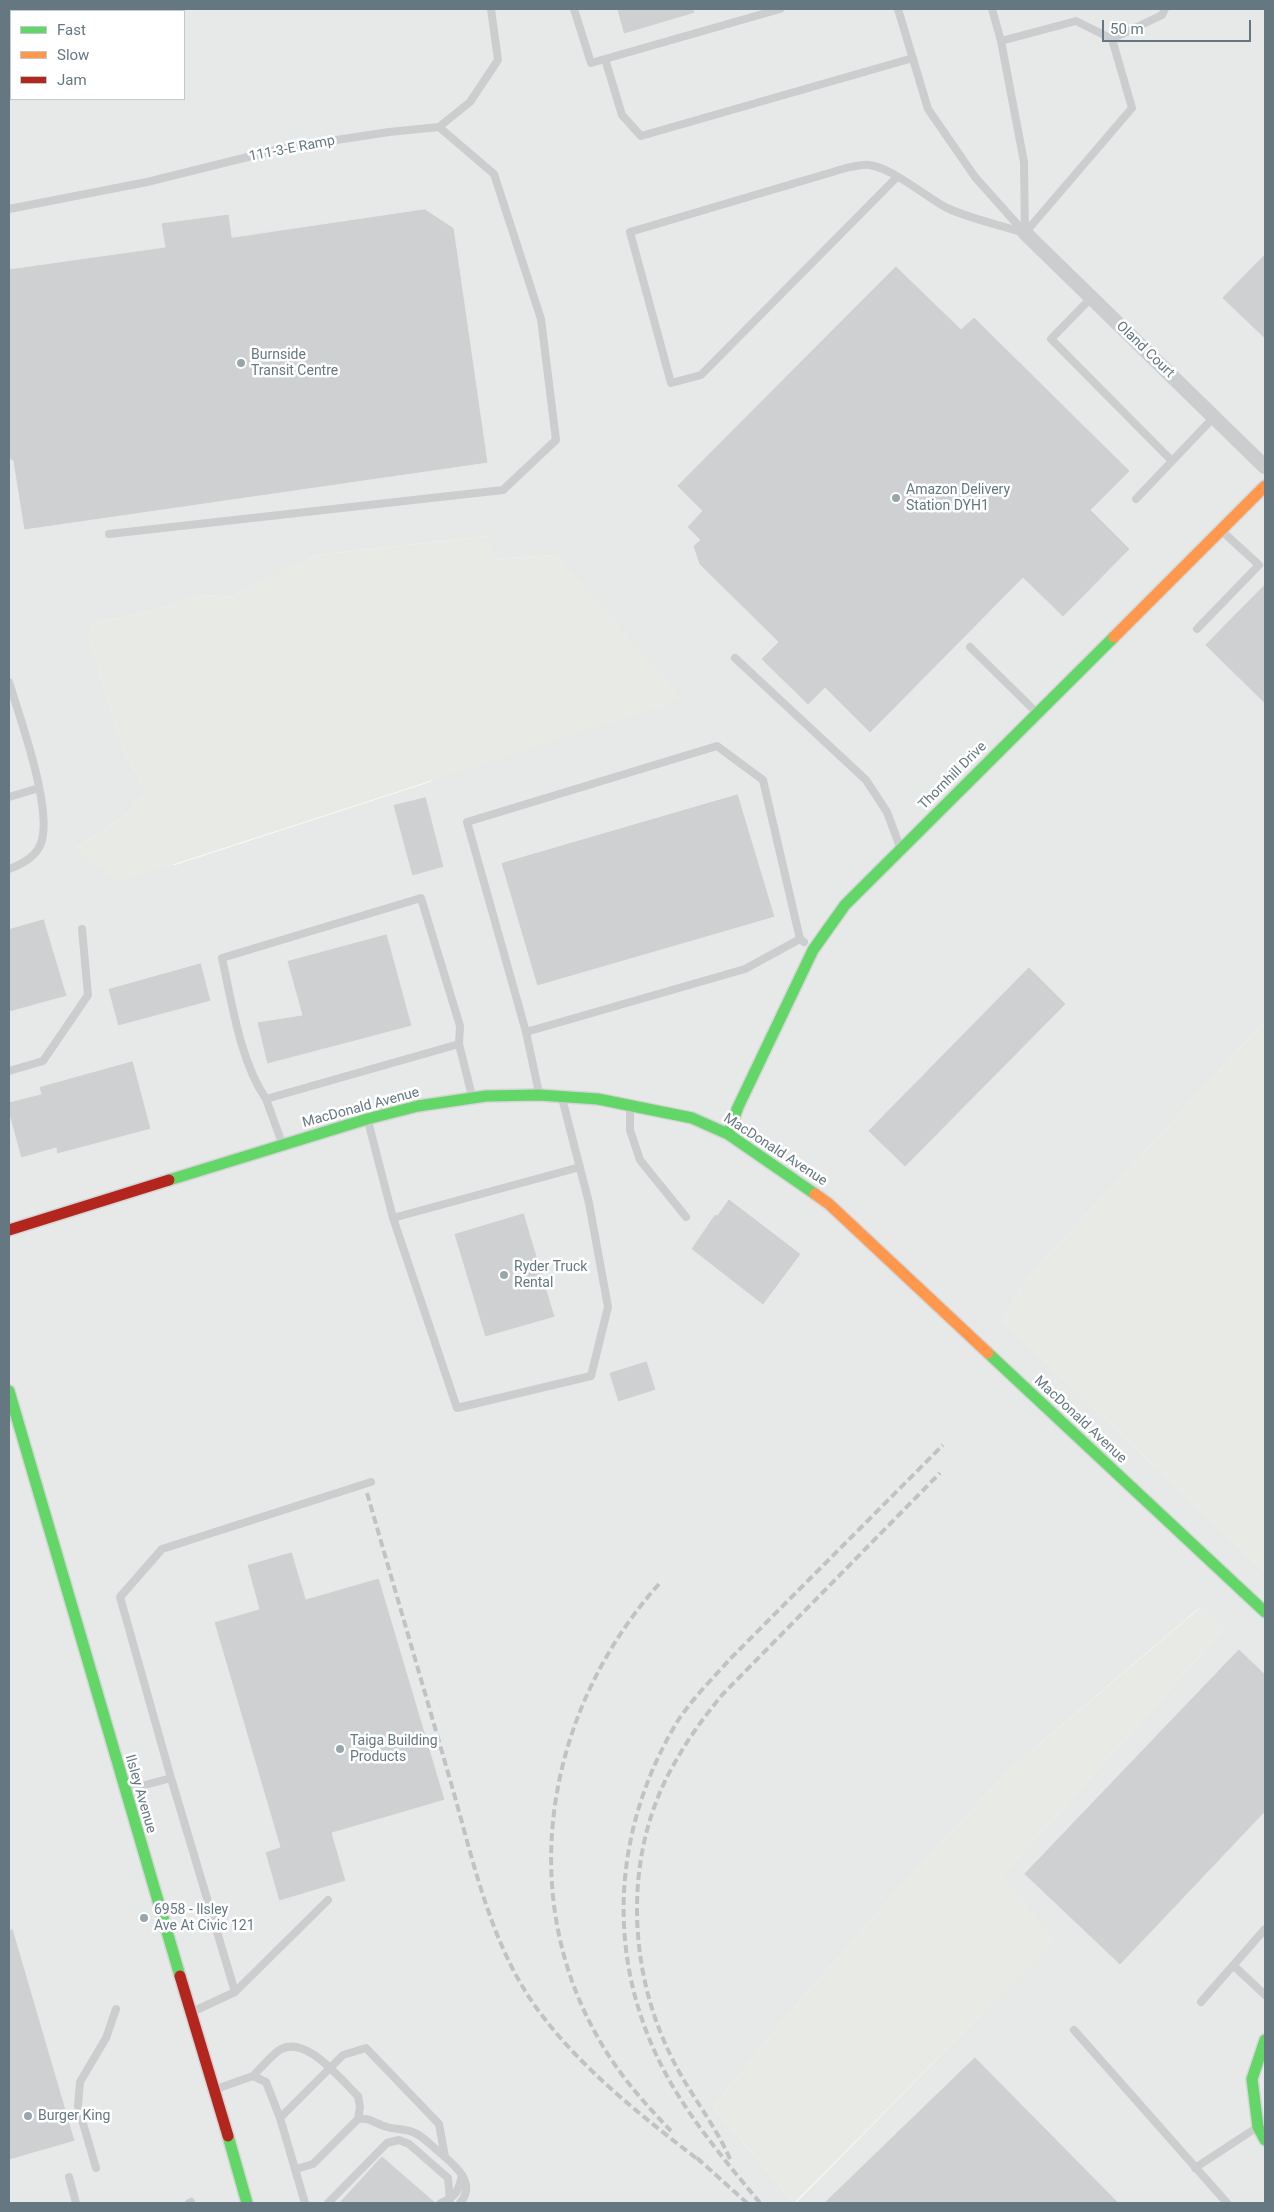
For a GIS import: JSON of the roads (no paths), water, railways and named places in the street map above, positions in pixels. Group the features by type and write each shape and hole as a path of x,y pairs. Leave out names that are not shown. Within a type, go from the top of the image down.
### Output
{"main road":[{"name":"Thornhill Drive","path":"728,1134 738,1107 813,950 845,905 1265,486"},
{"name":"MacDonald Avenue","path":"9,1230 367,1119 418,1106 472,1098 539,1095 562,1096 630,1104 692,1118 728,1134 829,1204 1265,1612"},
{"name":"Ilsley Avenue","path":"9,1391 124,1791 214,2089 245,2201"},
{"path":"1265,2040 1252,2080 1258,2127 1265,2140"}],"street":[{"name":"Oland Court","path":"1025,233 1265,467"}],"lane":[{"path":"109,534 503,490 556,440 541,319 494,174 439,127 470,102 498,60 490,9"},
{"path":"574,9 591,63 780,9"},
{"path":"898,9 928,109 975,177 1025,233"},
{"path":"992,9 1001,41 1024,162 1025,233"},
{"path":"1112,39 1162,15 1165,9"},
{"path":"1001,41 1076,21 1112,39 1132,108 1025,233"},
{"path":"605,59 622,115 641,136 913,58"},
{"name":"111-3-E Ramp","path":"9,210 147,182 284,148 390,132 439,127"},
{"path":"897,177 701,375 671,383 630,232 846,168 868,165 879,167 897,177 948,208 1025,233"},
{"path":"1091,298 1052,339 1172,461"},
{"path":"1136,499 1214,417"},
{"path":"1198,629 1259,565 1221,531"},
{"path":"970,647 1037,714"},
{"path":"735,658 866,780 887,812 901,849"},
{"path":"9,682 38,788 43,819 42,840 34,855 21,865 9,869"},
{"path":"539,1095 526,1032 467,822 717,746 763,780 800,939 813,950"},
{"path":"9,797 38,788"},
{"path":"282,1145 266,1099 253,1081 232,1006 222,958 421,898 460,1026 459,1044 472,1098"},
{"path":"9,1071 43,1061 88,995 82,929"},
{"path":"526,1032 745,969 800,939"},
{"path":"266,1099 459,1044"},
{"path":"367,1119 393,1218 457,1408 591,1376 608,1307 589,1203 562,1096"},
{"path":"630,1104 630,1130 640,1160 686,1217"},
{"path":"393,1218 580,1167"},
{"path":"234,1992 120,1597 162,1549 370,1482"},
{"path":"124,1791 171,1778"},
{"path":"190,2013 234,1992 328,1900"},
{"path":"1201,2002 1265,1929"},
{"path":"1233,1966 1265,1995"},
{"path":"96,2168 78,2106 80,2082 106,2038 116,2009"},
{"path":"1074,2030 1227,2203"},
{"path":"214,2089 253,2076 279,2050 294,2046 308,2049 358,2096 360,2107 358,2119 313,2164 296,2169"},
{"path":"280,2118 343,2056 366,2048 439,2124 445,2157"},
{"path":"253,2076 266,2082 280,2118 305,2203"},
{"path":"358,2119 367,2118 386,2127 403,2128 417,2134 445,2157 462,2174 466,2186 464,2198 460,2203"},
{"path":"1195,2168 1258,2127"},
{"path":"328,2203 387,2143 400,2140 409,2144 448,2178 448,2202"},
{"path":"441,2203 448,2202 459,2191 462,2174"},
{"path":"69,2177 76,2203"}],"railway":[{"path":"760,2203 711,2143 678,2095 648,2035 633,1990 625,1945 624,1899 628,1854 638,1809 655,1765 677,1722 696,1697 731,1658 943,1445"},
{"path":"730,2159 724,2145 684,2081 670,2054 656,2020 645,1984 639,1947 637,1909 639,1872 646,1835 657,1799 684,1747 722,1695 940,1473"},
{"path":"367,1493 485,1901 507,1958 521,1985 538,2010 574,2053 614,2092 701,2162"},
{"path":"659,1584 621,1633 591,1686 569,1742 556,1801 551,1860 556,1920 571,1979 604,2049 621,2074 671,2131"},
{"path":"697,2158 747,2203"}],"place":[{"name":"Burnside Transit Centre","path":"241,363"},
{"name":"Amazon Delivery Station DYH1","path":"896,498"},
{"name":"Ryder Truck Rental","path":"504,1275"},
{"name":"Taiga Building Products","path":"340,1749"},
{"name":"6958 - Ilsley Ave At Civic 121","path":"144,1918"},
{"name":"Burger King","path":"28,2116"}]}
